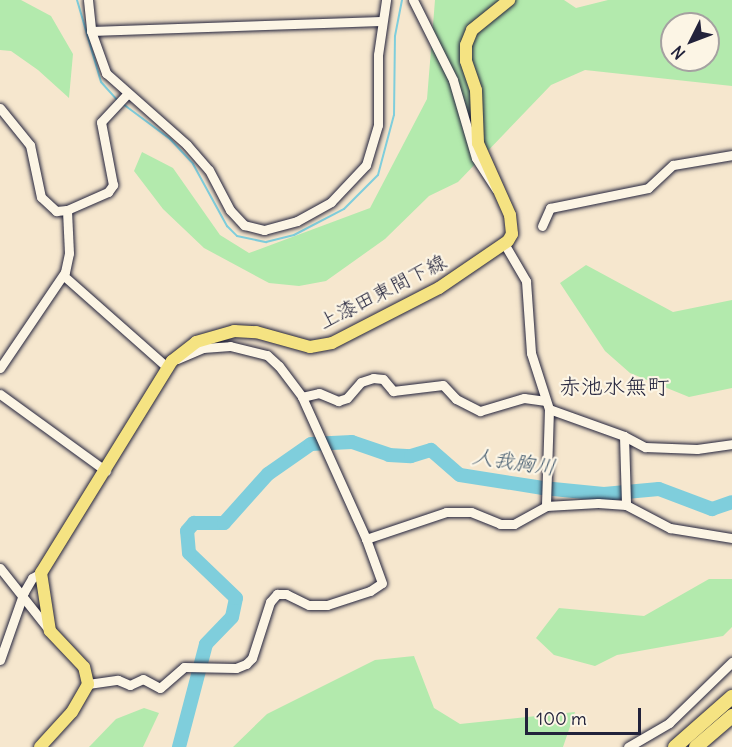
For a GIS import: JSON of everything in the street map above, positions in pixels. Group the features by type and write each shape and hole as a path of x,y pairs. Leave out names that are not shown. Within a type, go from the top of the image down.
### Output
{"highway":[{"path":"675,747 732,697"},
{"path":"696,747 732,716"}],"main road":[{"path":"505,245 512,225 503,198 478,143 478,111 466,61 466,45 472,30 509,0"},
{"name":"上漆田東間下線","path":"41,573 80,506 106,471 122,436 170,364 196,342 234,331 256,332 310,347 332,343 439,288 505,245"},
{"path":"40,747 72,712 88,684 84,667 50,631 41,573"}],"street":[{"path":"88,0 91,31 106,73 187,145 209,170 230,210 244,225 264,230 278,228 331,202 366,165 378,125 381,21 386,0"},
{"path":"413,0 453,80 476,158 503,198"},
{"path":"91,31 381,21"},
{"path":"0,108 30,145 41,197 56,211 68,210 108,192 113,185 101,122 127,94"},
{"path":"542,226 550,208 609,199 648,188 673,165 732,155"},
{"path":"0,368 64,276 69,253 68,210"},
{"path":"505,245 526,281 531,353 547,405 546,506"},
{"path":"64,276 170,364 217,345 249,349 267,355 279,366 302,397 366,539 382,583 370,591 327,605 309,605 286,594 277,594 270,602 252,658 246,664 184,667 160,688 143,679 130,685 118,680 88,684"},
{"path":"302,397 319,393 338,401 347,398 361,382 373,378 383,379 393,391 443,385 456,399 480,411 524,398 624,436 645,447 697,449 732,444"},
{"path":"0,394 106,471"},
{"path":"624,436 626,506"},
{"path":"366,539 446,512 471,512 500,524 514,524 546,506 598,503 626,506 670,528 732,538"},
{"path":"0,568 23,600 50,631"},
{"path":"0,660 32,578 41,573"},
{"path":"628,747 669,723 732,662"}],"green space":[{"path":"0,0 21,0 51,16 73,54 69,98 38,70 11,51 0,50"},
{"path":"435,0 564,0 576,8 608,0 732,0 732,86 585,70 551,85 458,182 429,196 385,239 326,281 299,286 269,283 204,248 163,209 134,171 142,152 173,168 220,235 249,253 370,208 427,99"},
{"path":"586,265 673,312 732,300 732,388 689,397 630,373 605,351 560,283"},
{"path":"709,579 732,579 732,627 723,636 617,655 595,666 554,655 536,638 559,608 644,616"},
{"path":"414,656 434,708 460,724 575,712 563,747 233,747 267,714 375,660"},
{"path":"144,708 159,713 143,747 89,747 116,719"}],"waterway":[{"path":"77,0 101,82 118,101"},
{"path":"123,104 170,139 193,164 227,226 237,236 266,242 294,235 344,209 378,175 394,115 395,36 402,0"},
{"name":"人我胸川","path":"179,747 206,644 232,617 236,598 189,553 187,531 194,523 224,523 268,474 311,444 352,442 389,455 411,456 431,450 460,475 543,488 604,494 659,489 712,509 732,502"}],"district":[{"name":"赤池水無町","path":"614,387"}]}
